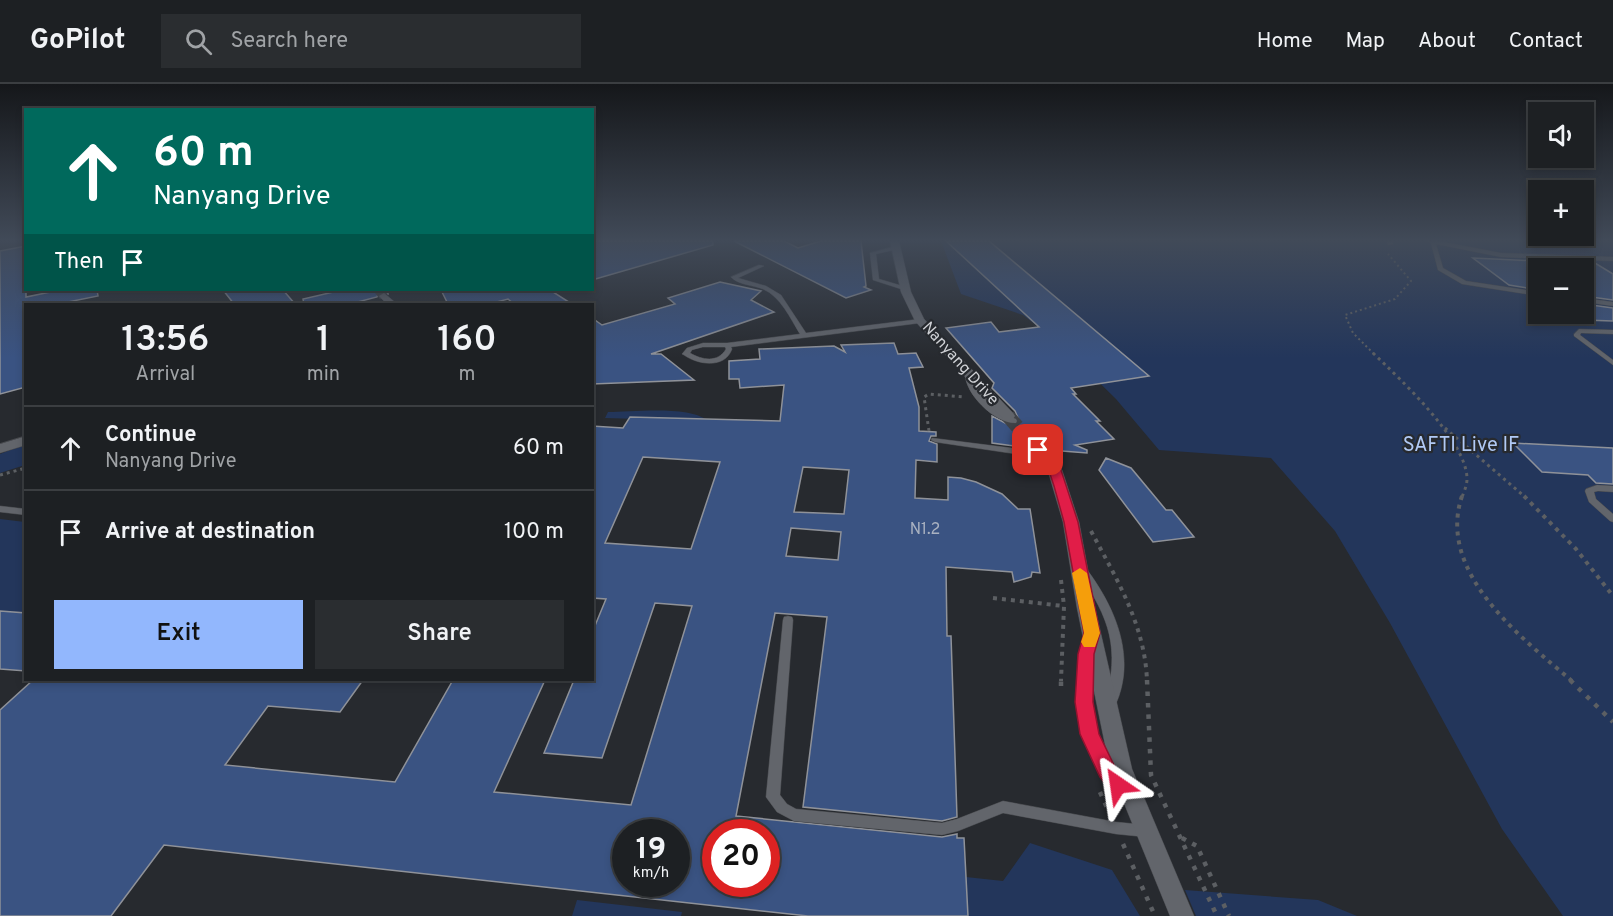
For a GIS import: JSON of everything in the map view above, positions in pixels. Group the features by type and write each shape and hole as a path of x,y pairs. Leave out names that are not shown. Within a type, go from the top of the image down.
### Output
{"street":[{"name":"Nanyang Drive","path":"902,280 910,306 920,321 1010,419"},
{"path":"384,296 391,303"},
{"path":"0,449 24,441"},
{"path":"1040,452 1055,470 1071,522 1121,769 1182,916"}],"lane":[{"path":"737,280 764,285 779,295 804,335"},
{"path":"876,280 904,288"},
{"path":"1459,280 1464,283 1528,292"},
{"path":"1594,301 1613,304"},
{"path":"727,345 729,349 727,354 716,361 702,361 686,354 689,349 703,345 727,345 920,321"},
{"path":"1613,332 1579,331 1576,335 1613,363"},
{"path":"934,437 1040,452"},
{"path":"1613,489 1598,488 1589,491 1592,500 1613,519"},
{"path":"0,509 24,512"},
{"path":"1079,567 1101,599 1113,626 1119,651 1118,682 1109,711"},
{"path":"788,620 773,797 794,815 942,829 957,826 1003,807 1116,828 1143,822 1107,771 1089,734 1084,702 1086,654 1092,633"}],"path":[{"path":"1410,280 1395,299 1346,315 1347,323 1353,333 1441,425 1458,447 1467,478 1458,510 1463,555 1470,573 1485,598 1526,641 1594,700 1613,722"},
{"path":"934,437 927,428 924,397 929,394 964,397"},
{"path":"1441,425 1513,485 1566,538 1613,596"},
{"path":"0,475 24,469"},
{"path":"1089,525 1134,616 1146,656 1151,775 1217,916"},
{"path":"1061,574 1064,606 1061,686"},
{"path":"993,598 1064,606"},
{"path":"1100,792 1155,916"},
{"path":"1181,837 1197,846 1228,916"}],"green space":[{"name":"SAFTI Live IF","path":"956,280 1528,280 1528,324 1594,324 1594,280 1613,280 1613,916 1563,916 1502,829 1390,623 1335,531 1271,458 1159,450 1116,399 1056,340 1023,315 961,294"},
{"path":"675,411 700,416 708,421 605,418 608,412"},
{"path":"24,444 24,465 0,473 0,454"},
{"path":"0,519 24,522 24,613 0,611"},
{"path":"1030,843 1112,870 1140,916 968,916 966,877 1003,881"},
{"path":"1185,890 1318,900 1357,916 1196,916"},
{"path":"577,900 682,912 681,916 572,916"}],"building":[{"path":"0,280 24,280 26,297 55,291 97,291 98,296 63,303 24,303 24,388 0,394"},
{"path":"810,280 865,280 864,287 871,290 846,298"},
{"path":"988,280 1035,280 1149,376 1071,388 1076,394 1073,394 1114,439 1075,445 1087,450 1087,453 1049,450 1038,444 1030,448 992,443 992,416 1007,424 1016,425 1019,420 1015,411 992,388 994,383 946,328 991,322 999,332 1039,327"},
{"path":"1502,280 1528,280 1528,288 1509,285"},
{"path":"1594,280 1613,280 1613,300 1594,297"},
{"path":"720,282 761,291 751,300 774,312 651,354 661,354 694,380 594,384 594,319 602,325 675,304 668,298"},
{"path":"224,291 284,291 294,303 233,303"},
{"path":"338,291 383,291 377,297 354,303 304,303 303,299"},
{"path":"442,291 552,291 570,303 513,303 508,299 493,303 448,303"},
{"path":"1594,305 1613,308 1613,321 1594,320"},
{"path":"894,343 898,354 916,353 923,367 909,368 919,407 919,431 936,432 936,436 931,436 929,441 937,444 937,462 916,460 915,498 948,500 948,477 961,478 1002,494 1018,509 1030,509 1040,573 1032,572 1031,577 1014,582 1012,572 946,567 947,636 951,636 957,817 942,821 803,807 827,617 775,613 736,816 765,819 702,819 702,897 780,897 780,820 942,837 957,834 957,838 964,838 968,916 808,916 636,897 690,897 690,819 612,819 612,894 164,845 111,916 0,916 0,710 32,681 362,681 340,712 268,706 225,765 395,782 452,681 545,681 494,792 631,805 692,606 655,603 602,758 544,753 574,681 594,681 594,628 606,599 594,598 594,426 623,428 630,417 780,421 784,385 740,388 739,379 729,379 729,361 760,359 759,349 834,346 845,352 841,345","holes":["643,457 720,462 691,549 605,543","803,467 849,470 844,514 794,512","791,528 841,532 838,560 786,556"]},
{"path":"1513,443 1613,448 1613,484 1596,483 1588,475 1542,472"},
{"path":"1106,458 1131,468 1166,510 1172,510 1194,537 1153,542 1099,470"},
{"path":"0,611 24,613 24,671 0,669"}],"tunnel":[{"path":"380,291 384,296"},
{"path":"1008,416 1038,450"}],"slow traffic":[{"path":"1080,573 1092,633 1090,642"}],"route":[{"path":"1038,450 1055,470 1061,486 1071,522 1092,633 1086,654 1084,702 1089,734 1107,771 1118,785"}]}
